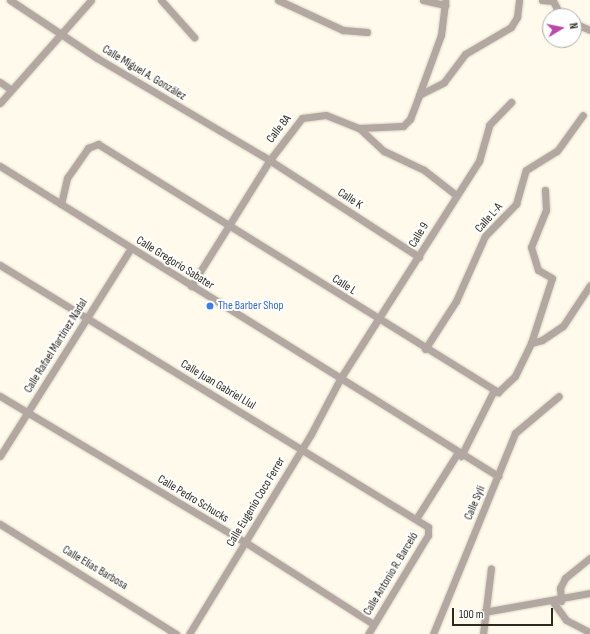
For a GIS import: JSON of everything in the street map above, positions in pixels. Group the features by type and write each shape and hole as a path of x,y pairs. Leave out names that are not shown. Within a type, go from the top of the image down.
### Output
{"street":[{"name":"Calle Miguel A. González","path":"10,0 62,33 97,58 269,160"},
{"path":"0,103 10,89 91,0"},
{"path":"161,0 194,37"},
{"path":"278,0 344,30 367,32"},
{"path":"359,128 403,126 410,119 441,35 445,2 423,0"},
{"path":"419,95 444,82 465,54 511,27 519,0"},
{"path":"542,0 553,1 557,8"},
{"path":"0,82 10,89"},
{"name":"Calle 9","path":"340,379 479,161 489,125 511,102"},
{"name":"Calle 8A","path":"191,286 230,226 269,160 302,118 326,115 359,128 384,151 424,170 456,196"},
{"name":"Calle L-A","path":"425,349 456,301 485,236 516,204 526,170 557,151 583,115"},
{"name":"Calle L","path":"61,204 67,178 88,148 98,144 425,349 494,390"},
{"name":"Calle K","path":"269,160 419,257"},
{"name":"Calle Gregorio Sabater","path":"0,166 459,455 498,476"},
{"path":"416,520 459,455 494,390 498,392 515,376 531,343 536,318 552,278 538,270 531,247 546,210 546,190"},
{"name":"Calle Rafael Martínez Nadal","path":"0,456 131,248"},
{"name":"Calle Juan Gabriel Llul","path":"0,265 425,525"},
{"path":"531,343 542,340 563,326 590,285"},
{"name":"Calle Eugenio Coco Ferrer","path":"189,634 245,542 340,379"},
{"name":"Calle Pedro Schucks","path":"0,396 245,542 373,624"},
{"name":"Calle Syli","path":"433,634 498,476 514,433 559,396"},
{"name":"Calle Elías Barbosa","path":"0,524 176,634"},
{"name":"Calle Antonio R. Barceló","path":"368,634 428,535 425,525"},
{"path":"561,600 560,588 565,578 590,558"},
{"path":"483,634 484,612 492,568"},
{"path":"484,612 553,602 590,593"},
{"path":"553,602 566,620 590,632"}],"place":[{"name":"The Barber Shop","path":"210,306"}]}
